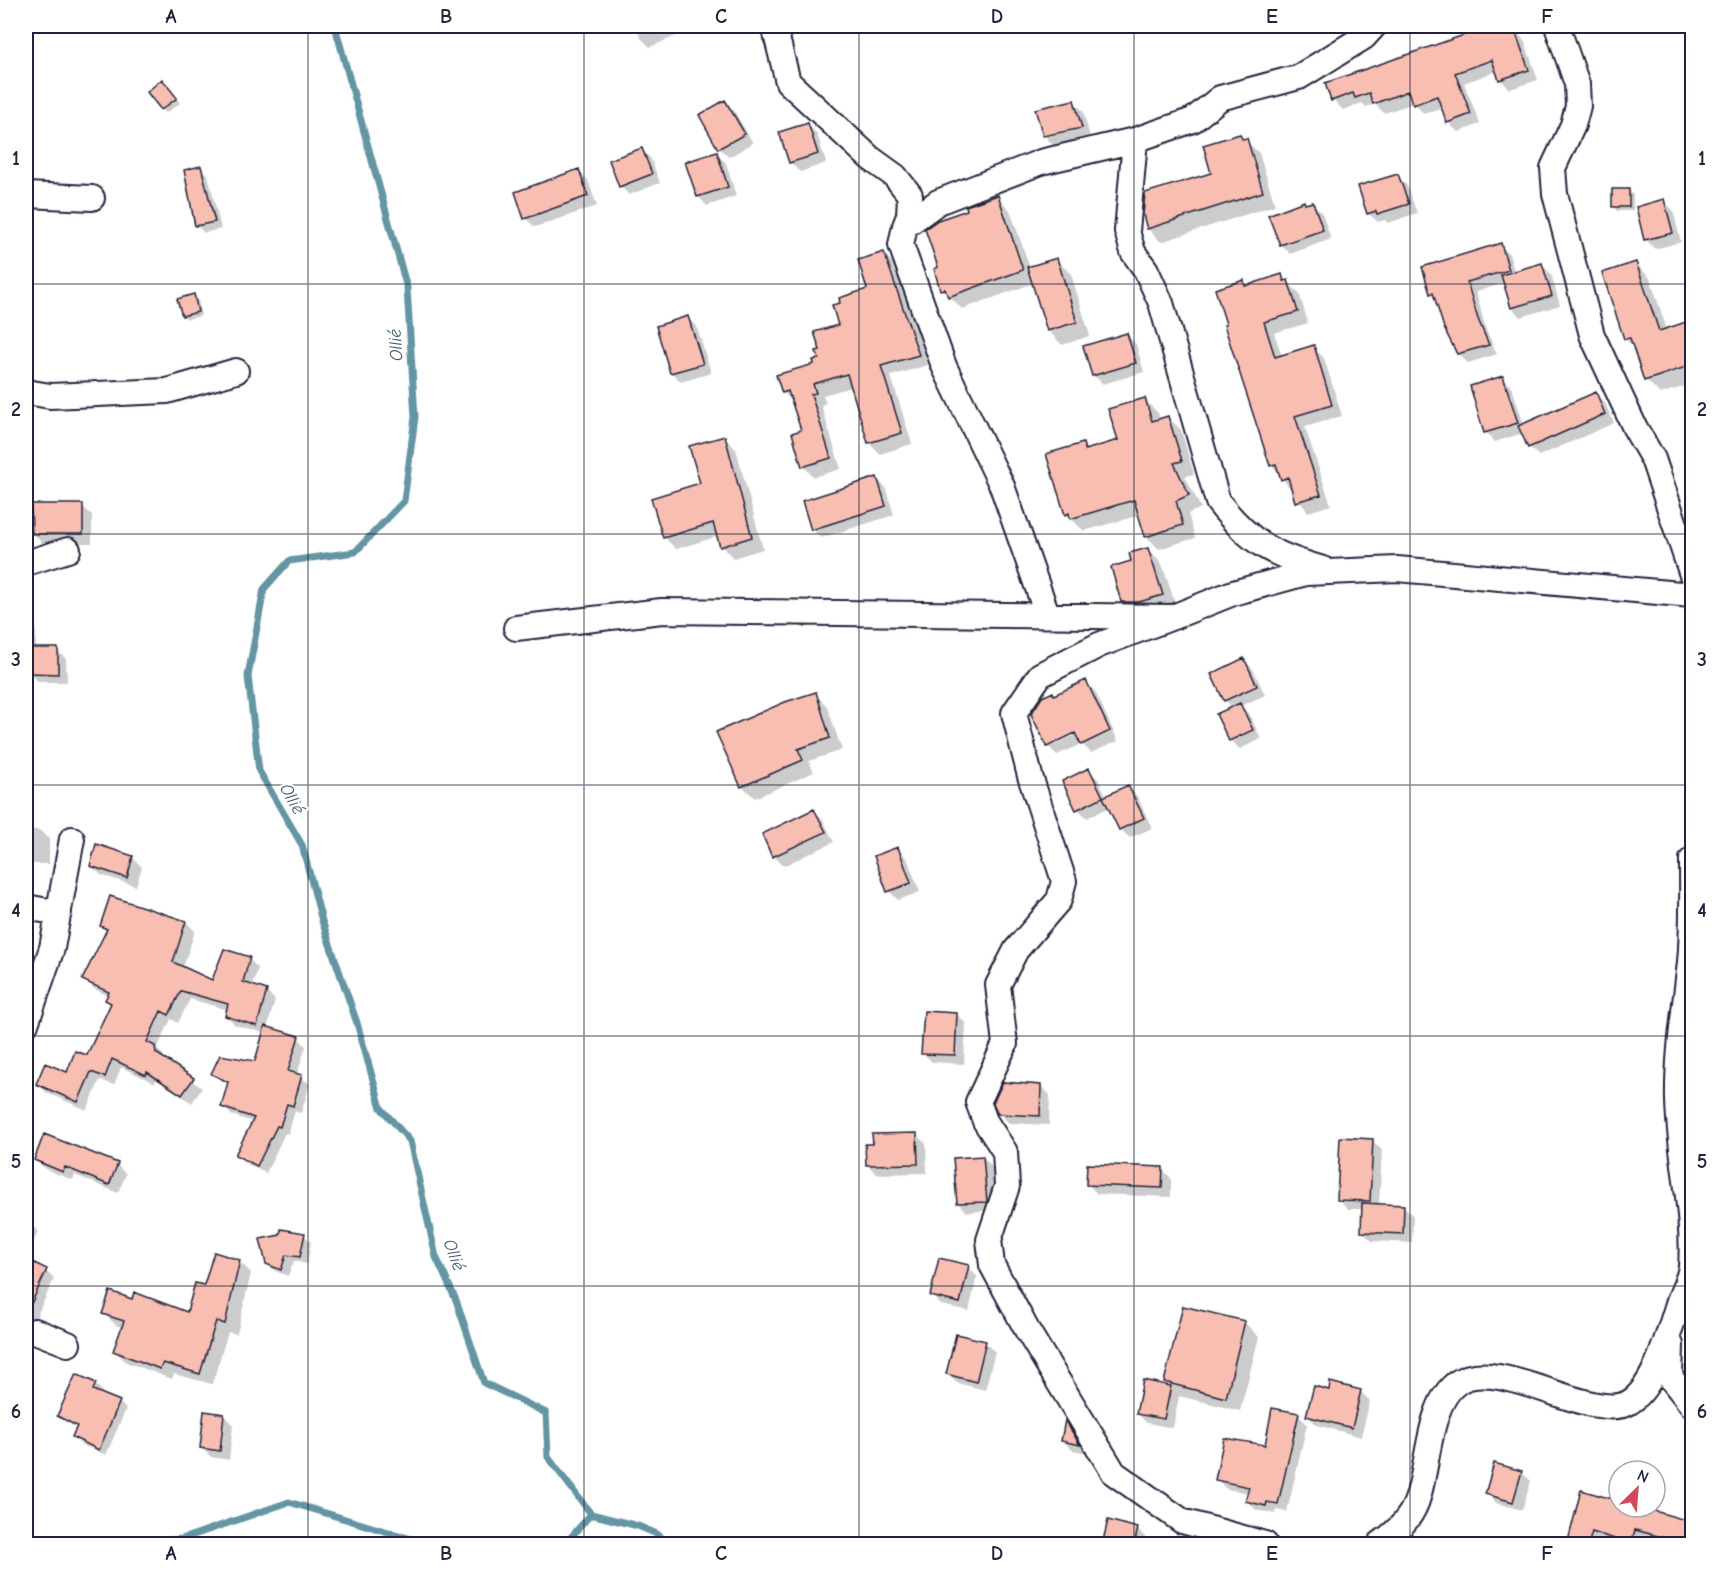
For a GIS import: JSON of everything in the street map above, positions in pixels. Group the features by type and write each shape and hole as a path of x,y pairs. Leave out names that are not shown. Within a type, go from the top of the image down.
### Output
{"street":[{"path":"774,26 788,82 870,158 895,176 910,195 909,216 901,245 941,356 1002,486 1047,614"},
{"path":"905,226 938,202 1041,162 1134,140 1193,120 1220,98 1299,77 1364,37 1374,26"},
{"path":"1557,26 1577,84 1578,106 1573,125 1553,168 1555,194 1592,335 1635,428 1653,459 1692,575"},
{"path":"1134,140 1127,231 1133,252 1146,270 1161,303 1218,502 1239,529 1282,557 1334,572"},
{"path":"26,195 92,198"},
{"path":"26,392 50,396 167,391 236,371"},
{"path":"26,563 69,550"},
{"path":"1265,1545 1182,1521 1114,1473 1027,1330 993,1265 989,1240 1007,1185 1005,1152 985,1120 978,1102 1005,1044 998,985 1016,950 1059,900 1064,880 1030,776 1014,713 1040,675 1099,645 1233,593 1306,573 1397,569 1692,595"},
{"path":"516,628 662,610 1173,617"},
{"path":"26,1024 52,948 72,839"},
{"path":"1380,1545 1397,1531 1416,1504 1436,1420 1446,1395 1456,1383 1470,1376 1496,1377 1608,1407 1628,1403 1646,1384 1660,1359 1691,1268 1678,1090 1678,1044 1690,960 1692,860"},
{"path":"26,907 59,913"},
{"path":"1672,1322 1670,1377 1692,1405"},
{"path":"26,1333 35,1331 68,1344"}],"building":[{"path":"1490,26 1509,26 1511,32 1515,31 1529,70 1499,80 1492,60 1455,73 1471,114 1447,123 1437,96 1413,105 1408,91 1373,104 1369,93 1355,98 1353,93 1331,101 1325,83"},
{"path":"162,79 177,98 161,110 147,92"},
{"path":"725,100 745,134 718,149 699,115"},
{"path":"1074,100 1082,128 1043,136 1035,109"},
{"path":"808,123 818,154 789,163 779,132"},
{"path":"1240,134 1242,139 1247,138 1263,192 1147,229 1143,215 1145,193 1211,173 1203,145"},
{"path":"642,148 652,174 619,187 609,160"},
{"path":"717,152 728,187 697,197 685,162"},
{"path":"201,166 215,222 195,226 184,170"},
{"path":"579,169 588,196 524,219 515,192"},
{"path":"1398,174 1409,204 1377,214 1376,211 1367,214 1358,186"},
{"path":"1612,189 1629,189 1629,207 1612,207"},
{"path":"998,195 1023,270 948,297 945,289 940,290 934,269 938,267 925,229 938,220 967,210 966,206"},
{"path":"1664,199 1673,233 1644,240 1636,207"},
{"path":"1304,201 1305,204 1313,202 1323,230 1280,245 1268,215"},
{"path":"1501,243 1509,270 1467,282 1478,319 1489,345 1457,354 1444,328 1433,293 1430,294 1422,267"},
{"path":"884,252 919,355 881,366 902,433 868,443 847,374 813,384 816,393 811,394 831,458 802,467 792,433 801,430 788,391 782,393 776,375 814,364 813,360 819,359 816,351 820,350 814,332 838,325 832,305 840,303 839,298 867,289 858,260"},
{"path":"1057,258 1077,322 1047,331 1027,267"},
{"path":"1636,262 1659,331 1692,320 1692,365 1644,381 1630,338 1624,339 1602,273"},
{"path":"1542,263 1552,296 1511,308 1501,275"},
{"path":"1282,274 1284,281 1288,280 1298,312 1264,322 1275,357 1314,345 1332,405 1295,416 1321,495 1295,502 1288,477 1281,480 1276,464 1270,466 1224,325 1226,324 1215,289 1244,280 1245,286"},
{"path":"194,294 198,312 182,316 177,299"},
{"path":"688,316 703,364 670,373 656,326"},
{"path":"1127,333 1136,363 1092,376 1083,346"},
{"path":"1503,376 1518,423 1484,433 1470,386"},
{"path":"1596,392 1605,414 1528,448 1518,426"},
{"path":"1145,398 1152,421 1168,416 1182,461 1174,463 1189,495 1176,501 1183,525 1145,537 1134,500 1070,519 1069,513 1065,515 1046,454 1083,443 1085,450 1118,440 1108,409"},
{"path":"725,436 752,537 720,547 713,523 663,538 651,498 700,483 689,446"},
{"path":"877,477 886,506 811,530 802,501"},
{"path":"31,504 83,504 83,534 32,534"},
{"path":"1148,548 1163,595 1139,602 1121,602 1111,567 1131,561 1129,553"},
{"path":"28,648 58,648 58,674 28,673"},
{"path":"1244,658 1257,686 1224,701 1211,674"},
{"path":"1086,680 1110,731 1081,745 1075,733 1047,747 1031,714 1042,697 1053,692 1054,695"},
{"path":"816,692 830,738 798,749 803,760 741,787 716,732 785,702"},
{"path":"1240,703 1253,730 1229,741 1216,714"},
{"path":"1089,768 1103,797 1076,810 1062,781"},
{"path":"1128,785 1144,818 1119,830 1103,797"},
{"path":"814,809 826,832 772,857 762,834"},
{"path":"96,844 133,856 127,878 90,866"},
{"path":"898,847 911,883 887,892 874,856"},
{"path":"110,896 186,921 173,962 212,980 224,949 250,957 243,982 267,990 257,1026 225,1016 228,1004 181,991 169,1015 161,1011 147,1042 155,1046 156,1053 194,1078 182,1095 147,1072 146,1075 112,1059 105,1077 91,1072 78,1102 36,1084 45,1063 67,1072 75,1051 87,1055 111,1003 105,1000 109,992 82,980 107,929 100,926"},
{"path":"924,1011 957,1013 955,1055 921,1054"},
{"path":"265,1026 299,1036 288,1071 302,1075 293,1106 287,1104 280,1127 277,1126 257,1166 235,1155 254,1118 221,1107 228,1082 211,1074 220,1055 255,1061"},
{"path":"1003,1082 1041,1085 1040,1116 998,1114 993,1103"},
{"path":"917,1133 918,1164 866,1165 865,1144 873,1144 872,1134"},
{"path":"44,1134 118,1163 109,1185 65,1167 63,1172 34,1160"},
{"path":"1340,1137 1373,1139 1370,1201 1337,1200"},
{"path":"983,1156 987,1202 957,1203 953,1158"},
{"path":"1087,1164 1163,1167 1162,1188 1086,1185"},
{"path":"1362,1203 1404,1205 1403,1234 1361,1232"},
{"path":"281,1229 305,1233 300,1257 286,1255 281,1270 266,1264 260,1239 280,1235"},
{"path":"214,1252 240,1260 225,1324 216,1321 200,1374 163,1363 160,1369 113,1351 124,1321 102,1314 110,1291 132,1299 134,1292 187,1312 195,1283 204,1285"},
{"path":"939,1258 969,1265 960,1303 930,1296"},
{"path":"26,1259 47,1269 26,1315"},
{"path":"1183,1306 1245,1321 1226,1398 1164,1382"},
{"path":"956,1334 986,1341 976,1382 946,1374"},
{"path":"76,1374 96,1383 93,1390 120,1401 99,1450 72,1437 77,1426 57,1416"},
{"path":"1143,1380 1171,1386 1164,1419 1136,1414"},
{"path":"1330,1382 1361,1390 1352,1428 1306,1416 1314,1386 1329,1390"},
{"path":"1272,1408 1299,1413 1278,1504 1267,1502 1266,1506 1245,1501 1249,1487 1215,1480 1224,1438 1265,1445"},
{"path":"204,1411 224,1414 220,1451 200,1448"},
{"path":"1065,1420 1080,1445 1061,1441"},
{"path":"1494,1463 1522,1471 1513,1502 1485,1494"},
{"path":"1581,1490 1607,1498 1607,1519 1667,1519 1667,1515 1692,1522 1692,1545 1635,1530 1631,1544 1592,1532 1588,1545 1567,1545"},
{"path":"1108,1520 1138,1528 1134,1545 1102,1545"}],"waterway":[{"name":"Ollié","path":"335,26 407,288 415,417 404,501 355,552 289,561 264,589 248,676 259,771 302,845 322,921 357,1023 381,1108 410,1141 436,1257 456,1300 484,1383 546,1413 548,1457 591,1514 638,1526 657,1534 670,1544"},
{"path":"124,1544 182,1539 289,1502 428,1544"},
{"path":"565,1544 591,1514"},
{"path":"26,1538 44,1544"}]}
